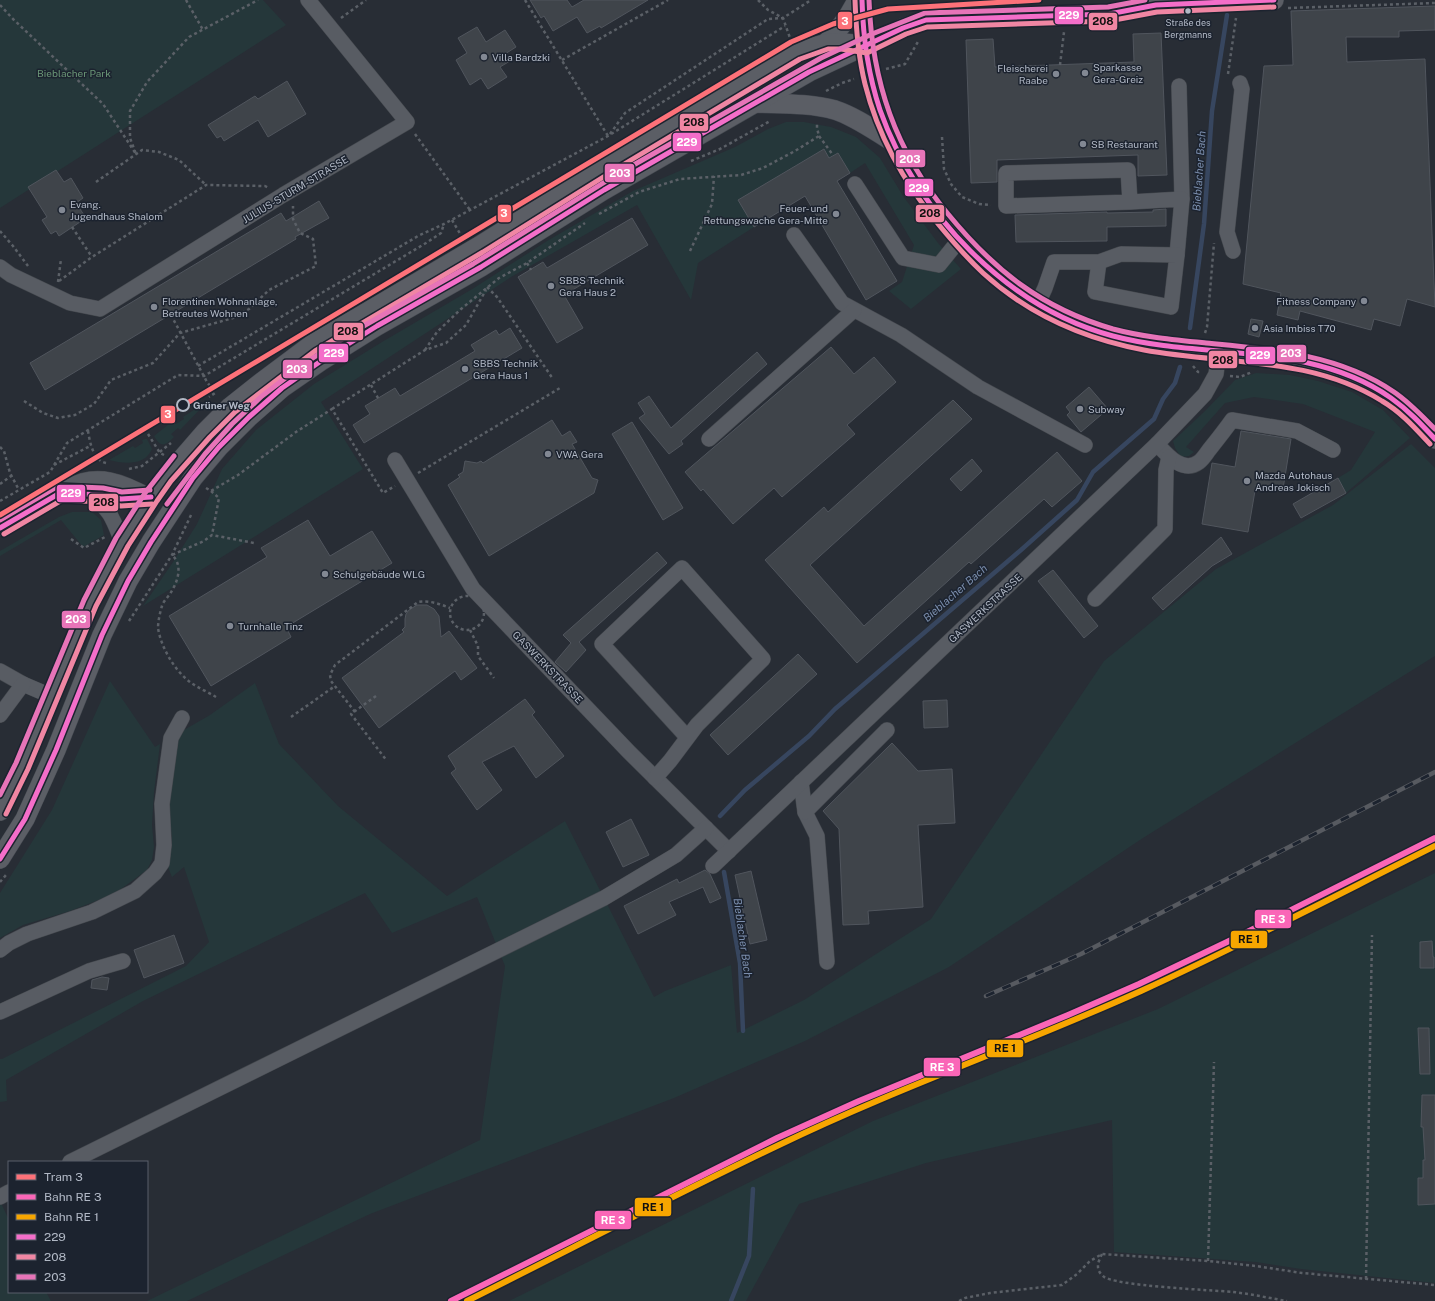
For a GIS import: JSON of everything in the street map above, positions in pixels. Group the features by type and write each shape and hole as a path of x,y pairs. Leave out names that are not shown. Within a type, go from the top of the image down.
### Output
{"main road":[{"path":"827,42 847,20 857,0"},
{"path":"862,0 865,46 875,91 893,142 925,196 960,239 996,275 1018,292 1061,316 1086,327 1113,336 1164,346 1275,357 1310,364 1359,380 1384,393 1407,410 1435,439"},
{"path":"0,859 25,819 56,750 102,635 128,581 151,542 193,478 219,447 249,417 282,388 377,326 481,267 604,190 809,72 903,28 926,20 1109,14 1156,5 1279,4"},
{"path":"0,811 22,766 115,539 182,458 230,407 311,345 479,246 617,160 797,53 827,42 842,42 865,46"},
{"path":"755,103 808,106 836,110 850,116 893,142"},
{"path":"151,497 173,508"}],"street":[{"path":"308,0 407,122"},
{"path":"1232,251 1227,232 1242,89 1240,83"},
{"path":"1099,262 1095,292 1171,307 1182,199 1179,86"},
{"name":"JULIUS-STURM-STRASSE","path":"4,275 45,291 70,303 100,309 283,195 407,122"},
{"path":"1130,202 1128,170 1006,173 1006,206 1130,202 1182,199"},
{"path":"855,184 903,258 939,265 960,239"},
{"path":"794,236 842,303 901,335 978,387 1085,445"},
{"path":"1038,303 1054,262 1099,262 1121,254 1177,255"},
{"path":"709,440 854,310"},
{"name":"GASWERKSTRASSE","path":"713,866 1157,444 1205,394 1216,374 1219,352"},
{"path":"1157,444 1176,462 1185,466 1192,466 1200,461 1232,420 1297,431 1333,450"},
{"path":"1095,600 1165,529 1166,470 1169,457"},
{"name":"GASWERKSTRASSE","path":"395,460 473,589 655,778 729,850"},
{"path":"0,528 78,482 86,479 98,479 125,484 151,497"},
{"path":"60,493 102,495 121,499 151,497"},
{"path":"90,495 102,504 112,515 115,539"},
{"path":"655,778 697,725 763,659 682,568 602,644 687,737"},
{"path":"0,671 23,684 51,696"},
{"path":"0,716 23,684"},
{"path":"0,950 9,943 27,934 92,912 135,891 155,873 162,863 164,844 162,804 170,738 182,718"},
{"path":"805,812 887,730"},
{"path":"801,782 805,812 817,836 827,962"},
{"path":"72,1161 604,898 676,855 706,828"},
{"path":"0,1012 89,971 123,961"}],"path":[{"path":"186,0 204,30"},
{"path":"136,154 130,138 130,111 147,82 189,37 258,0"},
{"path":"329,26 366,0"},
{"path":"525,0 608,136"},
{"path":"562,60 668,0"},
{"path":"758,0 768,10 783,18"},
{"path":"608,136 625,112 768,19 783,18 811,0"},
{"path":"1279,4 1435,3"},
{"path":"0,5 103,104 136,154"},
{"path":"198,366 418,236 444,224 608,136 785,26"},
{"path":"1060,65 1064,30"},
{"path":"818,118 817,128 819,136 833,155"},
{"path":"407,122 470,210"},
{"path":"599,215 639,192 680,179 741,175 763,168 819,136"},
{"path":"942,137 944,169 951,184 962,197 979,204 1006,206"},
{"path":"96,182 142,150 159,152 179,160 206,185"},
{"path":"690,251 712,204 714,176"},
{"path":"24,401 43,413 58,418 75,415 94,404 111,380 153,363 180,333 233,318 249,310 269,290 316,266 313,239 300,233 293,219 293,206 283,195 265,186 206,185 92,257 45,291"},
{"path":"425,350 437,332 460,309 499,278 527,263 586,223"},
{"path":"0,496 1,500 50,472 67,444 178,375 204,376 426,243 441,233 444,224"},
{"path":"72,227 92,257"},
{"path":"0,231 30,269"},
{"path":"58,282 61,259"},
{"path":"527,263 531,270"},
{"path":"211,491 238,475 296,432 371,384 425,350 446,343 466,325 487,288"},
{"path":"497,297 553,379"},
{"path":"171,315 198,366 215,394 209,397"},
{"path":"1216,374 1240,377 1255,372"},
{"path":"371,384 378,398"},
{"path":"332,409 383,493 560,388"},
{"path":"88,431 90,446 96,457 102,462 109,464"},
{"path":"123,468 131,470 142,466 160,453 148,434"},
{"path":"54,465 90,446"},
{"path":"0,447 4,451 11,476 19,490"},
{"path":"0,484 11,476"},
{"path":"204,487 219,498 212,535 204,541 172,555 176,559 178,578 171,593 162,605 158,626 164,648 174,665 190,682 216,697"},
{"path":"212,535 254,543"},
{"path":"71,539 84,548 115,539"},
{"path":"463,596 475,598 482,606 484,612 483,618 476,628 470,630 464,630 454,625 450,614 450,608 453,603 463,596"},
{"path":"355,712 331,681 330,675 335,665 418,602 424,601 438,603 450,608"},
{"path":"470,630 478,646 478,656 494,678"},
{"path":"291,717 335,686"},
{"path":"376,696 351,714 387,761"},
{"path":"1366,1279 1372,935"},
{"path":"1208,1261 1214,1062"},
{"path":"959,1301 965,1298 990,1293 1062,1285 1077,1274 1090,1260 1102,1254 1208,1261 1302,1273 1435,1285"},
{"path":"1102,1254 1098,1262 1098,1269 1102,1276 1109,1280 1144,1285 1234,1292 1287,1301"}],"green space":[{"name":"Bieblacher Park","path":"0,0 263,0 286,25 0,208"},
{"path":"786,122 804,122 831,127 856,137 880,158 903,196 938,243 961,269 911,309 889,291 902,282 914,245 865,163 850,173 838,153 829,158 824,149 738,200 754,227 698,263 691,300 637,205 511,277 321,402 363,469 143,606 197,524 222,469 256,430 314,384 474,288 547,241 633,191 735,147 768,129"},
{"path":"1256,373 1290,375 1318,381 1352,392 1383,410 1410,438 1346,493 1338,478 1351,470 1375,432 1303,404 1254,397 1225,403 1186,447 1194,452 1189,456 1181,457 1175,448 1173,441 1235,380"},
{"path":"203,404 204,405 180,430 178,428 171,434 174,437 166,444 161,444 156,440 154,436 173,421 176,424 184,419 183,417"},
{"path":"147,439 152,449 149,455 139,461 127,463 109,460 133,446 135,448 143,443 142,440"},
{"path":"1411,444 1435,468 1435,656 1143,838 949,967 805,1041 674,1098 370,1214 187,1301 147,1301 480,1140 505,966 477,897 392,933 365,893 143,1001 6,1080 7,1101 0,1102 0,1059 186,966 209,942 184,867 172,877 168,867 172,843 169,800 177,734 210,715 255,683 279,744 338,806 447,896 565,821 654,997 665,991 731,965 737,1033 804,1000 931,919 1104,661 1216,569 1333,505"},
{"path":"72,512 92,512 101,520 104,535 83,547 61,520 0,556 0,551 59,517"},
{"path":"110,681 155,747 160,744 154,792 152,825 154,847 152,860 147,870 114,894 70,911 23,925 0,938 0,893 52,810"},
{"path":"1435,873 1435,1283 1301,1269 1256,1262 1114,1252 1112,1120 926,1163 799,1204 746,1301 509,1301 873,1121 1158,1009"},
{"path":"0,1201 8,1218 8,1293 47,1293 51,1301 0,1301"}],"building":[{"path":"530,0 567,0 572,7 584,0 648,0 601,28 600,26 587,33 577,17 553,31 544,16 541,18"},
{"path":"1435,6 1435,30 1399,31 1399,37 1346,37 1347,62 1425,59 1435,307 1407,299 1400,326 1374,319 1371,330 1300,311 1298,320 1277,315 1281,293 1243,284 1264,66 1293,65 1291,11"},
{"name":"Villa Bardzki","path":"477,27 486,42 505,30 516,47 505,54 510,61 500,67 507,77 488,89 481,78 470,85 456,60 467,53 458,38"},
{"path":"1161,33 1167,175 1138,176 1138,155 997,160 997,182 971,183 966,40 993,39 995,67 1134,62 1133,34"},
{"path":"287,81 306,114 268,137 258,120 224,141 221,136 217,138 208,125 255,96 258,99"},
{"name":"Feuer- und Rettungswache Gera-Mitte","path":"824,149 829,158 838,153 850,173 837,181 897,281 866,300 805,196 754,227 738,200"},
{"name":"Evang. Jugendhaus Shalom","path":"56,170 64,182 71,178 83,198 76,203 86,218 59,236 56,231 51,234 42,220 47,217 28,187"},
{"name":"Florentinen Wohnanlage, Betreutes Wohnen","path":"319,201 329,218 295,237 296,239 45,390 30,363 281,213 286,221"},
{"path":"1166,209 1166,226 1107,227 1107,241 1016,242 1015,215 1153,212 1153,210"},
{"name":"SBBS Technik Gera Haus 2","path":"632,218 648,245 564,295 583,328 557,343 518,277 543,262 547,268"},
{"name":"Asia Imbiss T70","path":"1251,319 1263,321 1259,337 1248,334"},
{"name":"SBBS Technik Gera Haus 1","path":"510,328 522,348 364,443 353,425 370,414 365,406 395,388 400,396 475,351 471,345 496,330 499,335"},
{"path":"831,347 854,374 874,357 896,382 847,425 855,434 782,497 774,488 733,524 703,489 701,491 685,472"},
{"path":"757,352 767,364 681,441 683,444 669,454 639,418 645,414 638,403 649,396 671,428"},
{"name":"Subway","path":"1089,387 1108,409 1081,432 1067,415 1070,412 1066,407"},
{"path":"953,400 972,419 810,565 864,626 1057,452 1082,481 1052,507 1044,499 971,564 969,562 857,663 765,560 824,507 828,512"},
{"path":"552,420 562,436 570,431 577,442 572,444 592,478 598,480 594,493 489,556 448,485 460,477 458,475 463,472 465,461 477,463 481,461 483,463"},
{"path":"632,422 683,508 663,520 612,434"},
{"name":"Mazda Autohaus Andreas Jokisch","path":"1241,431 1291,439 1283,489 1256,485 1248,532 1202,524 1212,463 1235,467"},
{"path":"972,459 982,471 961,491 950,479"},
{"path":"1338,478 1346,493 1301,518 1293,504"},
{"path":"308,520 330,556 372,531 392,563 286,627 291,637 211,686 169,616 267,557 261,548"},
{"path":"1221,537 1232,554 1212,566 1163,610 1152,598"},
{"path":"657,552 667,563 579,642 586,650 566,672 555,662 571,643 563,635"},
{"path":"1053,570 1098,626 1084,638 1038,581"},
{"path":"417,605 427,605 434,609 439,616 441,637 449,631 477,668 461,680 455,671 379,728 342,678 404,632 402,630 405,627 406,614"},
{"path":"798,654 817,674 728,755 710,735"},
{"path":"525,699 535,712 532,715 564,756 536,778 514,746 482,762 502,790 477,810 451,773 456,769 448,756"},
{"path":"947,700 948,727 924,728 923,701"},
{"path":"892,743 918,771 952,769 955,823 918,825 923,907 868,911 869,924 843,925 839,829 823,811"},
{"path":"631,819 649,855 623,867 606,832"},
{"path":"705,870 710,874 721,898 710,903 703,887 669,902 676,915 638,934 624,906 677,879 679,883"},
{"path":"751,871 767,940 750,944 735,875"},
{"path":"174,935 184,963 144,978 134,950"},
{"path":"1432,941 1434,968 1420,968 1420,942"},
{"path":"102,977 109,978 107,990 91,988 92,980"},
{"path":"1418,1028 1429,1028 1430,1074 1420,1074"},
{"path":"1422,1095 1435,1095 1435,1204 1418,1205 1418,1178 1423,1178 1423,1160 1425,1160 1423,1127 1421,1127"}],"waterway":[{"name":"Bieblacher Bach","path":"1190,328 1204,224 1212,111 1227,15"},
{"name":"Bieblacher Bach","path":"720,816 745,790 809,736 835,709 1021,550 1077,500 1093,472 1154,419 1163,399 1175,383 1180,367"},
{"name":"Bieblacher Bach","path":"724,872 740,963 743,1031"},
{"name":"Bieblacher Bach","path":"731,1301 749,1256 753,1189"}],"railway":[{"path":"986,996 1081,954 1435,772"}],"tram line":[{"name":"3","path":"0,515 791,42 833,24 888,9 1039,0"}],"transit line":[{"name":"208","path":"855,0 858,42 865,84 877,122 894,159 915,193 939,225 971,262 1000,288 1019,301 1058,323 1079,332 1122,345 1175,355 1266,364 1326,376 1354,387 1382,401 1408,421 1430,444"},
{"name":"229","path":"862,0 865,42 872,83 880,110 896,148 917,184 942,219 970,251 1002,279 1037,303 1074,322 1113,336 1183,348 1291,360 1326,368 1360,380 1391,398 1414,417 1435,439"},
{"name":"203","path":"869,0 871,30 881,87 890,114 914,165 930,190 965,234 983,253 1021,285 1063,310 1113,329 1159,338 1279,351 1327,361 1373,379 1394,392 1435,429"},
{"name":"203","path":"167,504 205,454 232,424 262,396 305,363 360,328 473,264 616,175 821,58 872,34 925,13 1108,7 1145,0"},
{"name":"229","path":"0,859 25,819 56,750 102,635 128,581 151,542 193,478 219,447 249,417 282,388 321,361 377,326 481,267 604,190 809,72 903,28 926,20 1109,14 1156,5 1274,0"},
{"name":"208","path":"6,814 28,769 96,606 128,546 157,501 171,481 210,437 235,412 315,351 483,252 621,166 800,59 828,49 841,49 867,53 906,34 927,27 1109,21 1157,12 1274,7"},
{"name":"203","path":"0,795 16,763 84,600 116,538 145,493 174,456"},
{"name":"203","path":"0,520 58,486 103,488 122,492 150,490"},
{"name":"229","path":"0,528 60,493 102,495 121,499 151,497"},
{"name":"208","path":"4,534 62,500 101,502 121,506 152,504"},
{"path":"451,1301 777,1138 859,1101 1068,1015 1139,984 1227,942 1435,838"},
{"path":"467,1301 779,1145 868,1104 1096,1011 1141,991 1252,938 1435,846"}],"place":[{"name":"Straße des Bergmanns","path":"1188,11"},
{"name":"Villa Bardzki","path":"484,57"},
{"name":"Sparkasse Gera-Greiz","path":"1085,73"},
{"name":"Fleischerei Raabe","path":"1056,74"},
{"name":"SB Restaurant","path":"1083,144"},
{"name":"Evang. Jugendhaus Shalom","path":"62,210"},
{"name":"Feuer- und Rettungswache Gera-Mitte","path":"836,214"},
{"name":"SBBS Technik Gera Haus 2","path":"551,286"},
{"name":"Fitness Company","path":"1364,301"},
{"name":"Florentinen Wohnanlage, Betreutes Wohnen","path":"154,307"},
{"name":"Asia Imbiss T70","path":"1255,328"},
{"name":"SBBS Technik Gera Haus 1","path":"465,369"},
{"name":"Grüner Weg","path":"183,405"},
{"name":"Subway","path":"1080,409"},
{"name":"VWA Gera","path":"548,454"},
{"name":"Mazda Autohaus Andreas Jokisch","path":"1247,481"},
{"name":"Schulgebäude WLG","path":"325,574"},
{"name":"Turnhalle Tinz","path":"230,626"}]}
